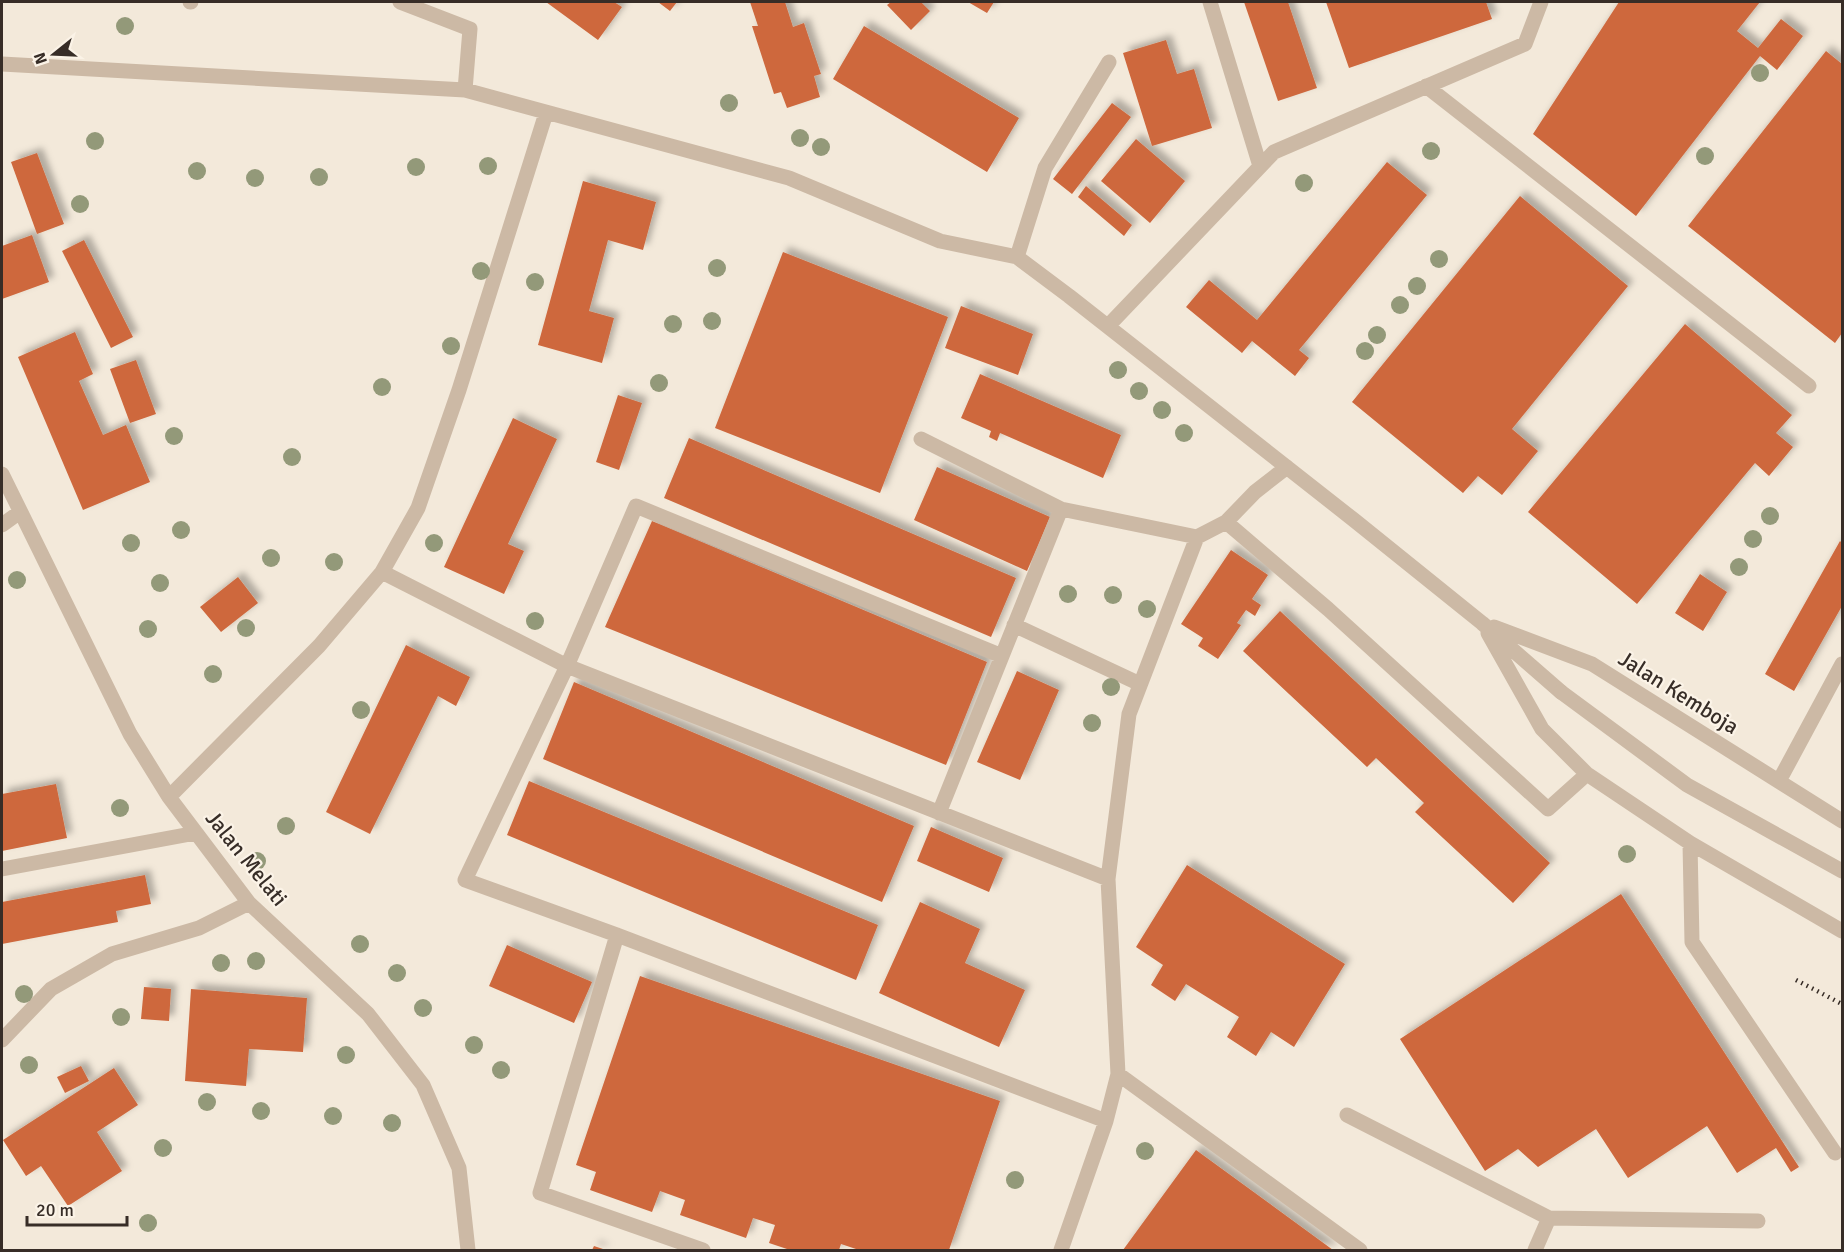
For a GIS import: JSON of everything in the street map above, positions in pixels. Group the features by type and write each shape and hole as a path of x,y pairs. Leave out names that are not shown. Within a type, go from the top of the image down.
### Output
{"street":[{"path":"400,2 470,29 465,90"},
{"path":"1210,2 1260,166"},
{"path":"1108,326 1274,152 1525,44 1541,2"},
{"path":"1017,257 1045,168 1109,62"},
{"path":"2,64 465,90 789,178 940,241 1017,257 1287,467 1482,623 1561,692 1687,785 1842,871"},
{"path":"1426,86 1809,386"},
{"path":"170,797 319,646 382,572 418,508 462,379 546,113"},
{"path":"921,439 1060,509 1197,537 1226,522 1255,492 1287,467"},
{"name":"Jalan Melati","path":"2,474 130,734 170,797 249,903 368,1014 423,1085 459,1168 468,1251"},
{"path":"1002,656 636,506 567,666 465,880 617,935 1106,1121"},
{"path":"939,813 1060,509"},
{"path":"2,525 20,513"},
{"path":"1226,522 1328,609 1548,809 1587,774"},
{"path":"1061,1251 1106,1121 1118,1074 1108,879 1129,714 1197,537"},
{"path":"382,572 567,666 1108,879"},
{"path":"1482,623 1542,729 1587,774 1690,843 1842,931"},
{"name":"Jalan Kemboja","path":"1482,623 1592,664 1842,820"},
{"path":"1014,625 1140,684"},
{"path":"1779,781 1842,664"},
{"path":"2,869 196,833"},
{"path":"1690,843 1692,942 1835,1153"},
{"path":"2,1040 51,989 112,954 199,928 249,903"},
{"path":"617,935 540,1193 703,1251"},
{"path":"1118,1074 1360,1251"},
{"path":"1347,1115 1549,1218 1758,1221"},
{"path":"1535,1251 1549,1218"}],"building":[{"path":"546,2 614,2 622,7 598,40"},
{"path":"658,2 677,2 670,11"},
{"path":"750,2 785,2 793,27 804,23 821,74 814,76 820,97 787,108 781,92 774,94 752,26 758,26"},
{"path":"891,2 921,2 930,11 911,30 887,5"},
{"path":"968,2 994,2 987,13"},
{"path":"1244,2 1288,2 1317,88 1278,101"},
{"path":"1326,2 1486,2 1492,19 1349,68"},
{"path":"1619,2 1760,2 1737,31 1758,48 1781,19 1803,36 1777,70 1760,56 1636,216 1533,134"},
{"path":"864,26 1019,118 987,172 833,79"},
{"path":"1166,40 1177,74 1194,69 1212,128 1152,146 1123,53"},
{"path":"1826,51 1842,64 1842,333 1835,343 1688,226"},
{"path":"1112,103 1131,117 1072,194 1053,179"},
{"path":"1136,139 1185,181 1150,223 1101,181"},
{"path":"37,153 64,224 37,234 11,162"},
{"path":"1387,162 1427,195 1299,350 1309,358 1295,376 1252,341 1242,353 1186,307 1209,280 1257,320"},
{"path":"583,181 656,202 643,250 608,240 589,311 614,318 602,363 538,345"},
{"path":"1086,186 1132,225 1124,236 1078,197"},
{"path":"1520,196 1628,286 1512,429 1538,451 1502,495 1478,476 1463,493 1352,402"},
{"path":"32,235 49,282 2,299 2,246"},
{"path":"84,240 133,337 111,348 62,251"},
{"path":"783,252 948,317 880,493 715,428"},
{"path":"961,306 1033,334 1018,375 945,348"},
{"path":"1685,324 1792,415 1776,433 1793,447 1769,476 1755,463 1637,604 1528,512"},
{"path":"75,332 93,374 79,381 103,435 126,425 150,482 83,510 18,357"},
{"path":"136,360 156,414 130,423 110,369"},
{"path":"980,374 1121,435 1103,478 1000,433 997,441 989,437 991,431 961,418"},
{"path":"618,395 642,403 619,470 596,462"},
{"path":"513,418 557,439 508,544 524,551 504,594 444,567"},
{"path":"689,438 1016,578 991,637 664,498"},
{"path":"937,467 1050,517 1027,571 914,520"},
{"path":"652,521 987,662 946,765 605,627"},
{"path":"1840,541 1842,543 1842,606 1794,691 1765,674"},
{"path":"1231,550 1268,575 1252,599 1261,605 1255,616 1246,610 1237,623 1241,625 1218,659 1198,646 1203,638 1181,624"},
{"path":"1700,574 1727,592 1703,631 1675,613"},
{"path":"238,577 258,603 221,632 200,607"},
{"path":"1280,611 1550,863 1513,903 1415,812 1424,803 1376,758 1367,767 1243,651"},
{"path":"406,645 470,677 456,706 438,696 370,834 326,812"},
{"path":"1017,671 1059,690 1020,780 977,762"},
{"path":"574,682 914,826 882,902 543,759"},
{"path":"529,781 878,925 856,980 507,835"},
{"path":"56,784 67,838 2,851 2,794"},
{"path":"931,827 1003,858 989,892 917,861"},
{"path":"1187,865 1345,964 1294,1047 1271,1032 1256,1056 1227,1037 1239,1017 1186,984 1175,1001 1151,985 1163,965 1136,947"},
{"path":"145,875 151,904 116,911 118,922 2,944 2,902"},
{"path":"1621,894 1799,1167 1791,1172 1776,1148 1737,1173 1707,1126 1628,1178 1596,1129 1538,1167 1518,1149 1485,1171 1400,1039"},
{"path":"920,902 980,929 965,963 1025,990 999,1047 879,993"},
{"path":"507,945 592,982 574,1023 489,986"},
{"path":"640,976 1000,1101 949,1250 859,1250 841,1244 839,1250 790,1250 769,1243 775,1225 753,1218 746,1238 680,1215 685,1200 660,1191 652,1212 590,1190 596,1172 576,1165"},
{"path":"144,987 171,989 169,1021 141,1019"},
{"path":"191,989 307,998 303,1052 249,1049 246,1086 185,1081"},
{"path":"81,1066 89,1081 65,1093 57,1077"},
{"path":"114,1068 138,1105 97,1132 122,1171 68,1206 41,1166 26,1176 3,1140"},
{"path":"1196,1150 1333,1250 1123,1250"},
{"path":"594,1246 606,1250 592,1250"}],"railway":[{"path":"1796,980 1842,1004"}]}
